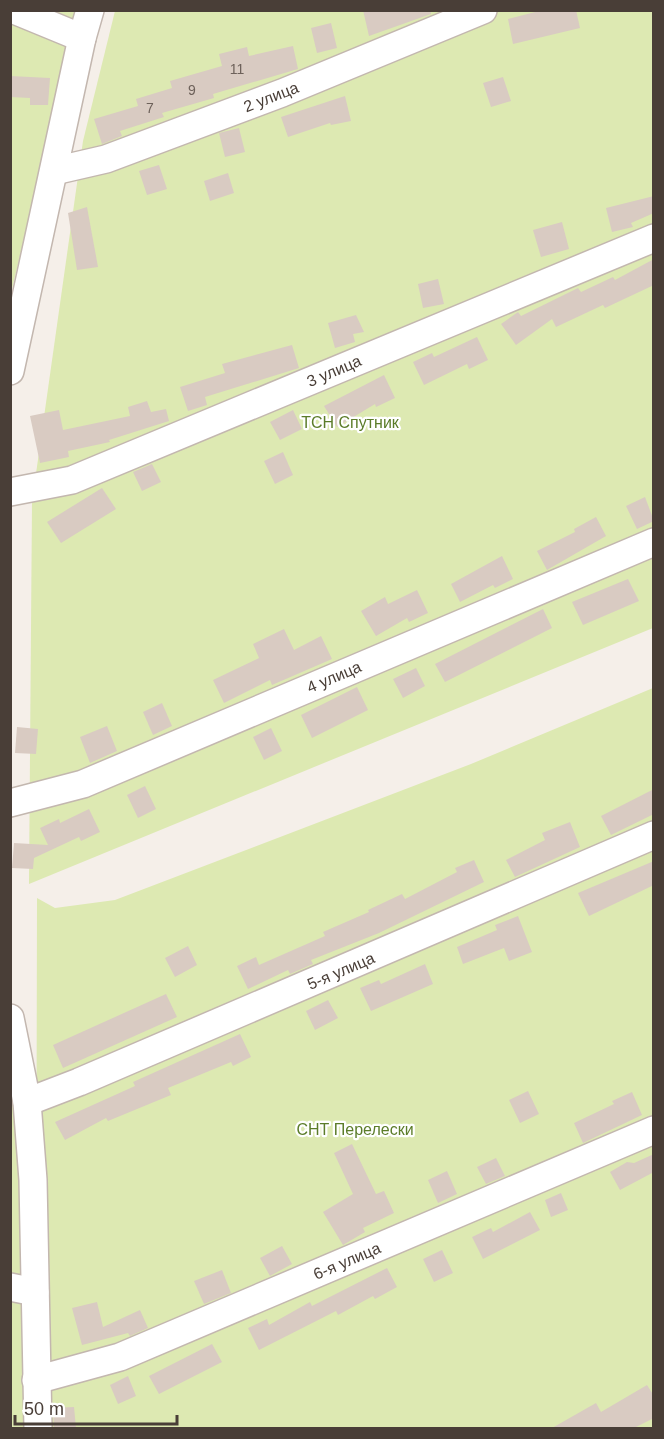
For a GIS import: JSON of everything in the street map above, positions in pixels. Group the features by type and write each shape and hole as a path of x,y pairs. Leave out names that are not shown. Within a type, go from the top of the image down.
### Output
{"street":[{"path":"14,10 82,38"},
{"path":"10,371 21,267 54,171 90,10"},
{"name":"2 улица","path":"54,171 117,155 282,93 483,10"},
{"name":"3 улица","path":"10,492 72,480 654,238"},
{"name":"4 улица","path":"10,803 83,784 654,542"},
{"name":"5-я улица","path":"27,1102 248,1010 654,835"},
{"path":"10,1018 27,1102 33,1180 23,1289 36,1380 38,1428"},
{"name":"6-я улица","path":"36,1380 120,1357 654,1130"}],"green space":[{"path":"11,11 79,11 11,293"},
{"name":"ТСН Спутник","path":"115,11 653,11 653,628 29,884 32,502 83,141"},
{"name":"СНТ Перелески","path":"653,688 653,1428 47,1428 36,1358 37,898 55,908 115,900 471,764"},
{"path":"10,1090 25,1172 32,1428 11,1428"}],"building":[{"path":"363,10 430,10 431,14 369,36"},
{"path":"543,10 576,10 580,28 513,44 508,19"},
{"path":"331,23 337,48 317,53 311,28"},
{"path":"293,46 298,69 213,94 214,98 162,113 164,117 120,131 122,136 102,144 94,119 138,106 136,99 172,88 170,81 222,66 219,54 247,47 249,56"},
{"path":"10,76 50,78 48,105 30,105 30,98 10,97"},
{"path":"503,77 511,101 491,107 483,83"},
{"path":"345,96 351,121 331,125 330,123 288,137 281,117"},
{"path":"239,128 245,152 225,157 219,133"},
{"path":"159,165 167,189 147,195 139,171"},
{"path":"228,173 234,193 210,201 204,181"},
{"path":"654,196 654,213 631,223 633,227 612,232 606,208"},
{"path":"87,207 98,267 77,270 68,213"},
{"path":"562,222 569,249 541,257 533,230"},
{"path":"654,259 654,285 605,308 603,305 556,327 552,319 516,345 501,324 518,312 521,316 578,288 581,292 613,277 615,280"},
{"path":"438,279 444,304 423,308 418,284"},
{"path":"356,315 364,332 353,334 355,342 335,348 328,323"},
{"path":"477,337 488,360 469,369 467,364 424,385 413,362 432,353 434,357"},
{"path":"292,345 299,368 205,397 207,405 188,411 180,387 225,373 222,364"},
{"path":"384,375 395,398 376,407 375,404 337,427 324,406"},
{"path":"147,401 151,412 166,409 169,421 109,440 110,442 68,451 69,457 40,463 30,416 59,410 63,430 130,416 128,407"},
{"path":"293,410 302,429 280,440 270,422"},
{"path":"283,452 293,475 275,484 264,461"},
{"path":"152,464 161,482 142,491 133,472"},
{"path":"102,488 116,509 61,543 47,522"},
{"path":"645,497 654,521 637,529 626,506"},
{"path":"596,517 606,536 547,570 537,551 575,532 574,529"},
{"path":"502,556 513,579 495,588 493,585 460,602 451,584"},
{"path":"628,579 639,601 583,625 572,602"},
{"path":"417,590 428,613 409,622 407,618 376,636 361,611 385,597 388,604"},
{"path":"543,609 552,628 445,682 435,664"},
{"path":"284,629 294,650 321,636 332,659 272,685 270,680 224,703 213,680 259,658 253,644"},
{"path":"416,668 425,686 403,698 393,679"},
{"path":"357,687 368,710 312,738 301,715"},
{"path":"162,703 172,726 153,735 143,712"},
{"path":"107,726 117,751 90,763 80,737"},
{"path":"17,727 38,729 36,754 15,753"},
{"path":"271,728 282,751 264,760 253,737"},
{"path":"145,786 156,809 138,818 127,795"},
{"path":"654,789 654,814 611,835 601,816"},
{"path":"89,809 100,832 81,841 79,837 34,858 33,869 12,868 14,843 48,845 40,828 59,819 60,823"},
{"path":"570,822 580,847 515,877 506,860 545,840 542,833"},
{"path":"474,860 484,882 379,933 311,960 313,964 290,974 288,970 248,989 237,966 256,957 259,965 325,936 323,932 369,912 368,910 402,894 405,899 457,872 455,868"},
{"path":"654,861 654,885 589,916 578,893"},
{"path":"518,916 532,952 509,961 504,948 463,964 457,947 497,930 495,925"},
{"path":"188,946 197,965 175,977 165,958"},
{"path":"425,964 433,984 371,1011 360,988 379,980 381,984"},
{"path":"166,994 177,1017 63,1068 53,1045"},
{"path":"328,1000 338,1018 315,1030 306,1011"},
{"path":"240,1034 251,1057 233,1066 231,1062 168,1088 171,1095 108,1121 106,1118 65,1140 55,1122 135,1086 133,1082"},
{"path":"528,1091 539,1114 520,1123 509,1100"},
{"path":"632,1092 642,1115 583,1143 574,1123 614,1104 612,1101"},
{"path":"352,1144 376,1194 384,1191 394,1213 363,1228 365,1232 343,1245 323,1212 353,1194 334,1153"},
{"path":"654,1154 654,1172 620,1190 610,1172 627,1162 634,1163"},
{"path":"496,1158 505,1176 486,1184 477,1167"},
{"path":"447,1171 457,1194 438,1203 428,1180"},
{"path":"561,1193 568,1210 551,1217 545,1200"},
{"path":"530,1212 540,1230 483,1259 472,1237 491,1228 493,1232"},
{"path":"282,1246 292,1264 270,1276 260,1258"},
{"path":"442,1250 453,1273 434,1282 423,1259"},
{"path":"387,1268 397,1287 375,1299 373,1296 338,1315 336,1311 259,1350 248,1328 267,1319 269,1325 310,1302 312,1306"},
{"path":"222,1270 231,1293 204,1304 194,1281"},
{"path":"97,1302 103,1327 140,1310 148,1328 130,1336 128,1333 82,1345 72,1308"},
{"path":"212,1344 222,1362 159,1394 149,1376"},
{"path":"128,1376 136,1396 118,1404 110,1385"},
{"path":"647,1385 654,1396 654,1418 634,1428 552,1428 596,1403 601,1412"},
{"path":"74,1407 76,1428 54,1428 53,1408"}]}
